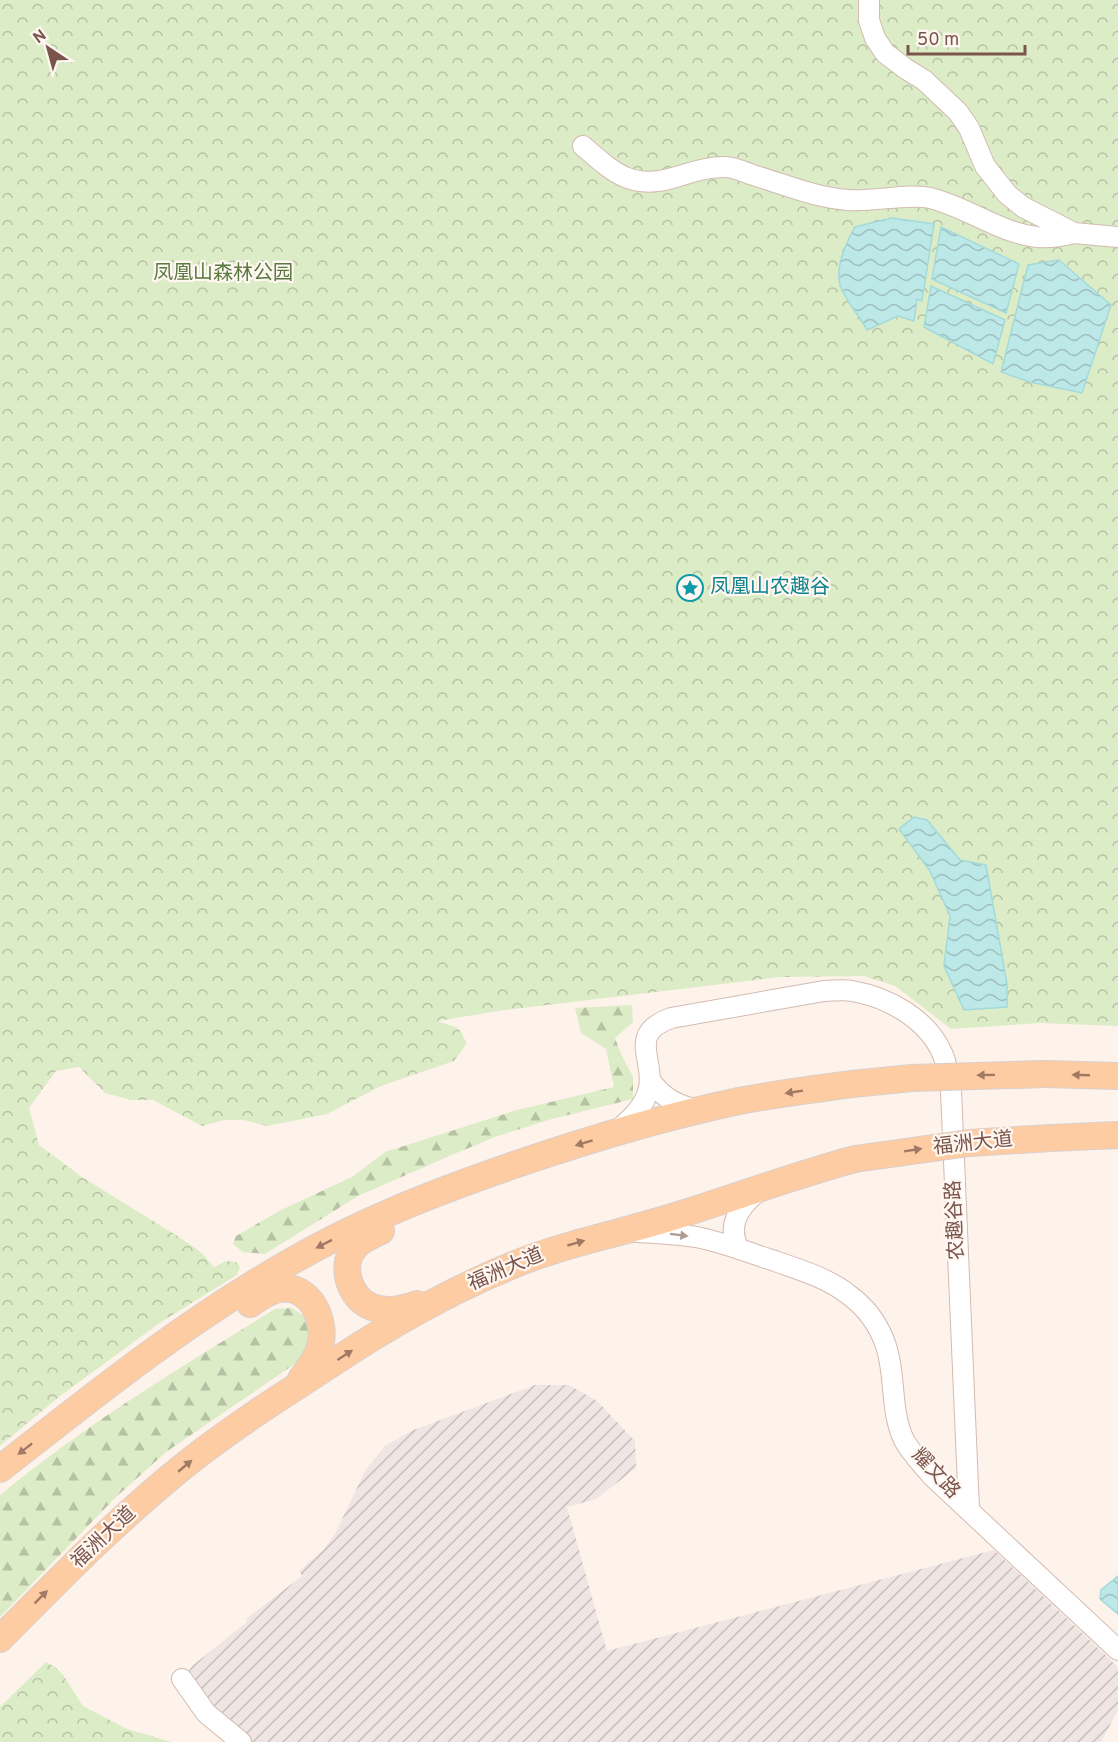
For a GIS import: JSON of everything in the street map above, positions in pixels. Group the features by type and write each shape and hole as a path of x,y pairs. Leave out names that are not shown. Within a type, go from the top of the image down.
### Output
{"main road":[{"path":"0,1468 171,1338 289,1262 377,1218 490,1174 613,1134 740,1101 852,1084 923,1078 1045,1074 1118,1076"},
{"name":"福洲大道","path":"0,1639 118,1522 190,1461 362,1343 448,1295 538,1255 666,1219 855,1160 969,1143 1118,1135"},
{"path":"448,1295 402,1309 389,1310 369,1306 355,1293 349,1282 347,1273 350,1254 356,1245 364,1240 490,1174"},
{"path":"50,1430 149,1371 263,1295 278,1289 289,1289 304,1296 316,1308 322,1323 320,1349 295,1387"}],"street":[{"path":"869,0 869,20 875,38 885,53 924,80 958,112 969,128 985,166 995,180 1023,207 1074,233"},
{"path":"583,146 612,172 626,179 641,182 671,179 703,169 727,167 814,194 847,200 875,201 918,196 931,198 963,209 1015,232 1037,237 1054,237 1074,233 1118,237"},
{"name":"农趣谷路","path":"650,1080 645,1042 648,1033 662,1021 824,991 849,990 884,1000 902,1010 928,1031 943,1056 951,1091 969,1509"},
{"path":"650,1080 667,1099 701,1110"},
{"path":"613,1134 641,1106 649,1089 650,1080"},
{"path":"739,1249 734,1240 735,1218 742,1206 764,1187"},
{"name":"耀文路","path":"621,1231 698,1238 739,1249 829,1282 849,1294 865,1308 878,1326 892,1368 897,1420 914,1454 932,1476 1118,1650"},
{"path":"182,1679 206,1713 241,1742"}],"shaded area":[{"path":"535,1385 569,1385 597,1401 635,1441 636,1468 596,1499 567,1507 607,1651 994,1550 1118,1667 1118,1710 1101,1742 247,1742 207,1710 187,1674 192,1666 247,1622 246,1619 302,1576 299,1571 323,1550 335,1534 365,1471 385,1446 411,1431"}],"green space":[{"name":"凤凰山森林公园","path":"0,0 1118,0 1118,1026 1040,1023 951,1029 895,986 864,976 780,977 505,1010 437,1021 458,1028 467,1043 454,1061 381,1086 327,1114 267,1126 244,1120 224,1120 202,1126 153,1100 131,1100 105,1093 79,1067 56,1071 29,1108 39,1145 82,1177 202,1253 214,1267 226,1261 236,1262 240,1267 237,1275 161,1322 60,1396 0,1446"},
{"path":"632,1005 633,1022 615,1038 633,1077 633,1099 548,1120 495,1137 447,1157 358,1196 265,1254 243,1252 233,1244 236,1236 281,1210 352,1177 385,1152 517,1110 614,1087 606,1049 581,1033 575,1008"},
{"path":"292,1308 304,1316 312,1329 305,1357 166,1452 116,1497 0,1617 0,1495 66,1444 169,1375 275,1309"},
{"path":"46,1662 63,1675 83,1706 127,1729 172,1742 0,1742 0,1707"}],"water":[{"path":"892,218 934,224 922,301 917,299 914,321 898,316 867,330 842,290 839,278 840,263 855,227"},
{"path":"941,227 1019,264 1006,313 932,279"},
{"path":"1059,260 1111,305 1082,393 1030,382 1001,372 1028,265"},
{"path":"931,286 1005,320 993,364 924,327"},
{"path":"914,817 927,820 960,860 986,865 1007,984 1007,1007 964,1010 944,966 950,916 930,871 899,829"},
{"path":"1118,1576 1118,1614 1100,1599 1101,1590"}],"place":[{"name":"凤凰山农趣谷","path":"690,588"}]}
